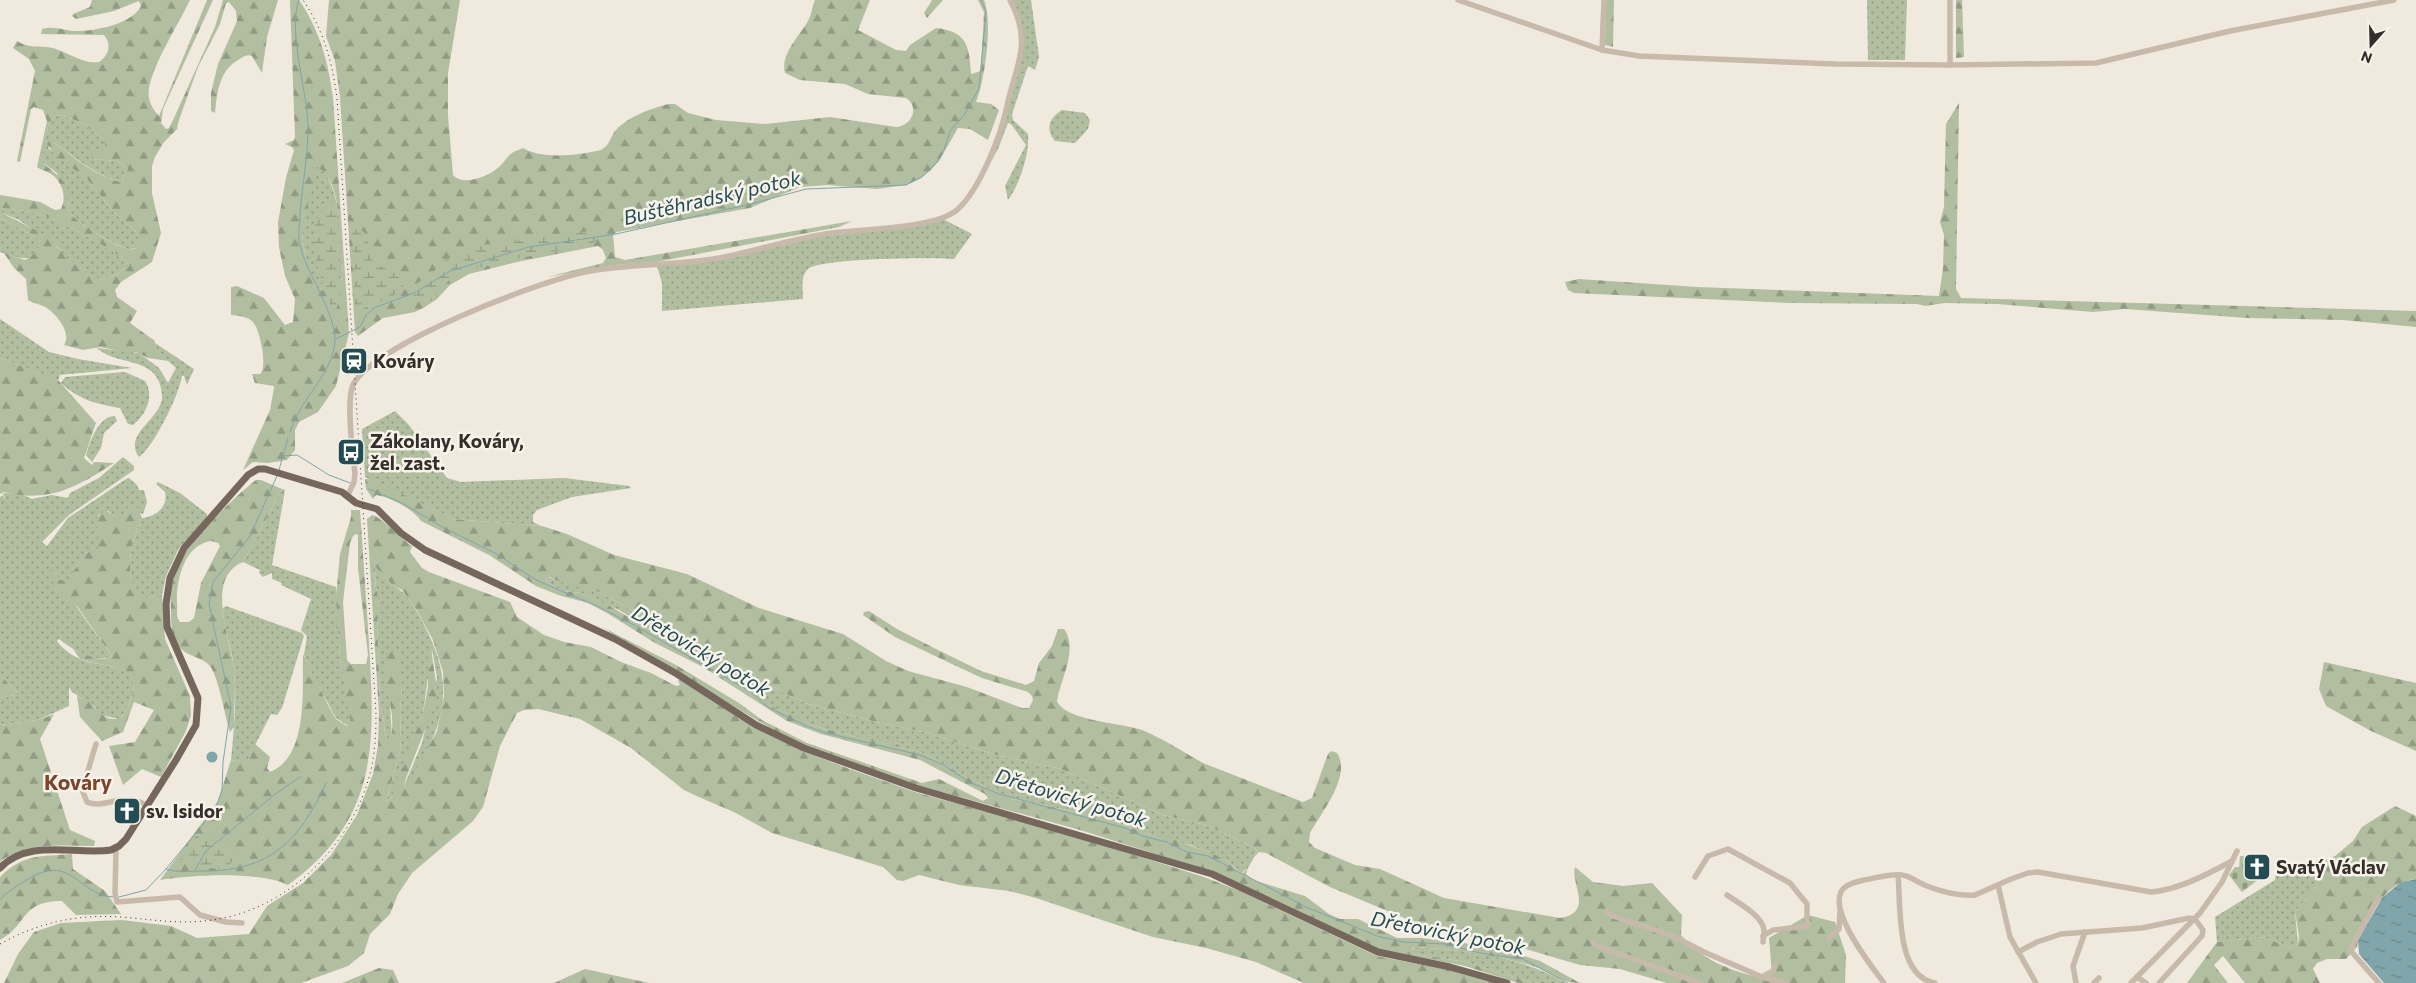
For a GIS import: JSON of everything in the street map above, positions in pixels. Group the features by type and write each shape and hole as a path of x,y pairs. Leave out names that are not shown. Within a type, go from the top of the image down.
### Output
{"main road":[{"path":"0,868 12,858 36,851 105,851 116,849 126,839 191,736 198,715 196,693 166,627 168,591 173,568 184,548 248,475 258,469 274,471 348,495 356,503 377,509 401,533 425,550 614,639 677,674 756,724 804,748 916,788 1212,874 1378,952 1450,967 1507,983"}],"street":[{"path":"348,495 354,482 350,402 351,391 355,382 365,370 392,352 465,314 529,288 587,272 718,258 829,233 922,223 941,218 957,210 971,192 988,160 1004,122 1021,60 1022,38 1018,19 1010,0"},
{"path":"1458,0 1602,50 1639,56 1835,64 1950,65 2096,63 2230,31 2394,0"},
{"path":"1602,50 1604,0"},
{"path":"1950,0 1950,65"},
{"path":"96,744 83,787 87,802 96,805 114,800 130,799 146,805"},
{"path":"116,849 115,900 121,902 180,897 200,915 221,922 242,923"},
{"path":"1695,878 1708,856 1728,849 1790,883 1807,904 1807,926 1773,930 1763,939 1762,925 1754,915 1727,895"},
{"path":"2131,983 2195,919 2222,882 2237,851"},
{"path":"1829,937 1839,929 1840,892 1850,884 1904,875 1926,886 1967,896 1976,895 2028,873 2038,872 2140,892 2161,891 2214,871 2232,861"},
{"path":"1898,875 1904,948 1914,971 1928,982 1935,983"},
{"path":"1998,885 2010,937 2036,983"},
{"path":"2378,898 2350,950 2379,983"},
{"path":"1840,903 1845,925 1864,957 1884,983"},
{"path":"1608,912 1613,916 1673,936 1704,952 1762,977 1785,983"},
{"path":"2018,952 2037,942 2062,934 2142,928 2189,918 2195,919 2203,930 2202,936 2159,983"},
{"path":"2076,983 2073,966 2085,932"},
{"path":"1594,942 1597,946 1700,983"},
{"path":"1762,977 1770,974 1775,965"},
{"path":"2138,977 2146,983"},
{"path":"2094,983 2099,978"}],"green space":[{"path":"92,0 190,0 161,55 149,88 149,100 159,116 207,0 213,0 163,109 161,123 166,129 169,128 174,118 215,27 223,0 278,0 267,37 262,73 252,56 245,56 232,65 220,83 215,113 211,111 211,93 218,64 237,21 236,11 229,2 226,3 220,24 198,67 179,120 178,128 164,142 152,166 152,193 161,233 152,262 121,282 115,290 117,297 137,311 130,323 155,341 154,348 169,361 148,358 136,352 124,352 100,347 83,350 64,345 66,335 62,325 47,308 28,300 26,279 14,268 4,253 25,260 35,252 40,239 0,218 0,212 47,236 68,259 101,280 117,274 129,266 124,260 103,245 50,218 27,211 0,208 0,195 40,202 55,210 61,209 64,199 61,185 51,174 37,167 47,121 43,110 34,107 31,109 20,162 17,161 35,71 29,59 13,48 17,41 30,46 53,48 88,62 99,62 107,53 109,46 104,35 41,34 42,29 47,28 77,31 103,28 130,18 141,6 139,1 114,11 76,19 72,16 90,7","holes":["61,115 80,122 103,139 105,146 100,150 91,151 92,159 117,161 128,169 121,182 94,171 53,142 49,141 47,144 54,154 87,179 114,212 137,233 140,245 135,248 123,247 106,239 72,215 68,210 67,187 43,163 45,138 55,116"]},
{"path":"290,0 299,0 318,35 326,59 331,84 349,333 336,386 318,412 299,422 295,430 295,450 287,460 268,463 253,462 243,470 270,410 274,386 255,383 252,374 260,374 263,364 260,340 256,326 251,320 246,317 231,315 231,287 237,286 264,298 285,325 293,322 295,299 285,276 279,247 278,222 286,178 294,150 285,144 294,140","holes":["316,166 322,170 333,188 340,226 343,256 341,281 339,289 333,292 317,289 306,263 302,234"]},
{"path":"329,0 460,0 448,73 448,116 453,175 463,180 476,179 489,174 501,165 510,154 523,148 531,152 551,155 572,155 601,150 608,144 615,131 626,121 669,104 675,104 688,113 716,120 765,124 830,117 896,127 902,126 910,120 913,111 913,106 906,98 868,94 845,84 800,80 785,73 784,66 788,51 809,19 815,0 870,0 858,30 896,50 906,51 910,45 936,28 955,33 965,42 971,74 981,71 984,12 978,0 984,0 988,22 987,51 976,102 991,104 999,110 988,140 970,129 958,128 939,161 931,170 921,178 906,185 877,189 827,185 800,187 750,208 617,232 613,235 615,257 625,260 852,221 839,227 656,262 614,265 547,277 603,263 606,258 603,250 598,246 517,262 469,274 450,285 437,299 425,307 415,312 383,318 358,336 355,332 340,97 335,61 326,36"},
{"path":"932,0 943,0 927,18 924,13"},
{"path":"1010,0 1031,0 1039,57 1035,70 1028,66 1012,114 1013,120 1028,134 1028,142 1023,169 1008,200 1005,186 1026,145 1011,124 1008,123 998,149 983,176 1004,122 1022,38"},
{"path":"1606,0 1614,0 1613,47 1605,45"},
{"path":"1867,0 1907,0 1905,60 1868,60"},
{"path":"1956,0 1962,0 1964,57 1956,58"},
{"path":"1959,103 1956,289 1961,298 2416,311 2416,327 2343,320 2247,318 2125,309 2093,312 1997,304 1945,303 1925,306 1917,304 1791,303 1574,293 1568,290 1565,282 1579,279 1697,287 1939,296 1943,268 1944,235 1940,222 1944,207 1946,124"},
{"path":"1062,110 1085,113 1090,120 1088,129 1075,143 1055,141 1050,132 1051,120"},
{"path":"61,115 80,122 103,139 105,146 92,159 117,161 128,169 121,182 102,175 53,142 48,148 87,179 114,212 137,233 141,245 138,247 129,249 123,247 96,233 79,221 68,210 69,202 57,173 42,162 43,144 49,126 55,116"},
{"path":"314,166 323,171 331,183 340,221 343,262 342,278 339,289 333,292 317,289 306,263 302,234"},
{"path":"331,201 337,205 341,261 339,303 335,311 331,307 320,276 313,241 317,219"},
{"path":"0,208 21,210 62,223 116,253 129,266 117,274 101,280 71,262 58,247 19,220 0,212"},
{"path":"0,218 40,239 35,254 31,257 20,258 0,252"},
{"path":"941,218 972,234 954,259 853,260 817,265 805,272 802,283 803,299 662,311 662,283 657,266 718,259 829,233 922,223"},
{"path":"352,229 363,231 365,234 373,262 396,274 404,281 403,290 355,312"},
{"path":"589,231 596,234 595,241 590,245 509,260 460,273 450,279 431,301 409,300 410,287 432,275 439,263 475,246"},
{"path":"0,319 49,352 132,368 60,375 58,381 0,358"},
{"path":"155,343 194,369 187,385 184,376 182,376 165,419 152,442 139,457 135,448 136,440 161,403 162,394 159,382 153,373 145,367 115,358 97,348 139,353 159,368 168,383 176,368 154,348"},
{"path":"0,358 59,381 96,423 84,458 92,465 94,462 114,463 87,480 61,491 34,496 4,492 0,494"},
{"path":"125,372 145,381 149,393 148,405 145,411 133,425 128,424 120,408 89,400 75,394 61,383 65,377"},
{"path":"395,411 409,425 447,478 461,482 564,478 629,486 631,488 572,497 537,510 533,515 533,522 541,526 454,519 365,477 362,429"},
{"path":"115,416 117,421 104,433 101,448 92,462 86,455 92,437 104,420"},
{"path":"123,457 134,466 134,470 69,515 42,542 47,546 68,518 126,479 129,478 137,485 139,490 144,490 147,502 143,514 139,513 138,508 127,509 124,518 115,516 108,511 98,515 98,550 94,553 86,552 75,569 71,606 76,606 112,656 99,659 84,655 59,639 57,641 79,659 119,669 132,678 131,699 127,708 119,719 101,715 94,706 72,692 69,687 69,706 38,720 0,725 0,698 19,694 0,675 0,497 3,495 6,501 3,493 21,494 32,499 52,495 68,498 70,493 99,478"},
{"path":"365,479 371,479 454,519 542,526 567,534 614,555 687,574 759,608 843,634 886,661 908,671 967,687 1022,708 1029,708 1033,700 1028,692 982,678 895,637 863,615 864,612 869,611 897,629 981,671 1026,685 1034,681 1039,663 1052,646 1058,629 1064,629 1070,646 1057,701 1062,708 1071,713 1142,730 1166,741 1203,763 1303,802 1312,798 1328,754 1331,751 1337,753 1341,762 1338,783 1310,833 1309,842 1315,848 1355,865 1380,869 1444,898 1560,918 1570,915 1579,904 1574,874 1575,867 1593,882 1623,886 1652,883 1682,915 1681,935 1689,944 1718,964 1763,978 1772,974 1769,938 1808,915 1835,922 1846,955 1845,983 1667,983 1620,969 1580,965 1499,941 1438,932 1330,887 1266,853 1259,852 1254,857 1257,851 1255,848 1206,825 1163,815 1061,769 996,755 924,732 876,722 808,704 784,693 705,644 661,626 599,592 566,584 549,577 546,578 548,583 563,591 581,593 608,605 666,639 726,670 748,685 775,708 796,716 807,724 856,737 875,737 894,742 904,748 923,753 994,792 1013,799 1101,817 1152,835 1165,836 1213,854 1227,861 1239,872 1243,873 1248,868 1246,874 1253,880 1305,896 1329,914 1340,919 1358,919 1397,938 1421,938 1464,943 1514,953 1540,961 1580,983 1565,981 1533,966 1485,955 1428,948 1414,947 1412,949 1415,954 1466,962 1533,983 1518,983 1465,966 1379,949 1243,885 1206,870 1080,830 917,785 806,745 775,731 602,627 676,665 739,703 762,720 807,743 922,783 939,779 983,801 988,798 985,794 920,760 821,734 787,721 703,667 655,643 607,613 588,603 558,595 536,586 489,555 421,521 413,512 394,501 376,495 373,499 366,489"},
{"path":"256,480 261,480 282,489 243,562 231,570 225,581 222,595 225,626 232,656 235,683 234,727 230,732 212,669 204,661 188,654 182,649 175,638 171,622 171,593 177,567 186,552 215,518","holes":["211,541 218,543 220,546 201,583 194,618 189,622 180,622 177,615 177,594 183,565 194,549"]},
{"path":"158,482 180,493 207,514 207,518 179,548 166,576 162,595 146,598 139,597 134,587 131,577 130,557 142,518 152,516 163,507 165,502 165,492 156,484"},
{"path":"282,489 285,490 272,565 336,587 340,658 352,724 350,727 336,718 304,655 307,636 301,630 311,599 272,579 272,573 263,577 259,573 260,570 243,562"},
{"path":"128,507 138,508 142,518 130,557 131,577 139,596 146,598 162,595 165,639 190,696 191,715 186,731 161,777 142,769 123,785 109,746 135,742 154,710 134,702 123,732 102,741 80,717 77,696 88,701 108,718 117,719 122,717 131,699 133,682 123,670 80,659 73,649 98,659 112,656 77,606 64,606 65,601 57,590 49,572 52,569 60,580 68,581 84,553 98,550 97,517 105,510 115,516 124,517"},
{"path":"351,510 360,510 372,714 370,747 365,777 355,806 340,834 318,860 288,885 260,878 226,875 160,880 218,801 231,760 246,763 255,744 270,757 267,768 270,772 283,764 291,752 301,720 303,654 336,719 347,726 351,725 340,658 336,596 340,554 351,517","holes":["358,535 358,568 368,655 366,664 351,664 347,660 343,602 350,543 353,536"]},
{"path":"372,515 375,516 412,546 410,552 422,568 510,602 517,617 544,635 564,642 591,647 676,686 680,685 678,680 681,680 754,728 803,751 915,792 1078,837 1204,877 1240,891 1377,956 1464,973 1496,983 1304,983 1256,962 1206,948 1153,937 1036,898 1009,891 959,885 919,875 903,881 897,880 883,867 772,833 734,812 684,790 631,748 580,719 538,709 524,710 517,713 500,746 483,807 473,821 412,873 398,894 390,914 370,934 364,953 348,966 301,983 4,983 18,954 34,932 61,923 121,920 171,926 197,938 249,934 267,906 303,883 331,855 357,815 373,774 378,746 379,714 367,519","holes":["376,567 392,585 402,590 416,609 433,640 443,672 444,696 437,731 406,788 404,786 406,778 434,707 437,689 431,649 428,653 428,687 423,713 394,786 392,797 386,802 400,751 402,686 399,659 396,653 390,652 385,665 385,672 392,716 392,737 387,739 380,706 377,613 379,603 375,579"]},
{"path":"376,567 413,605 431,639 442,673 443,689 442,705 432,740 414,778 406,788 404,786 422,743 437,678 432,649 423,713 392,797 386,802 400,751 402,686 397,655 390,705 392,737 387,739 380,706"},
{"path":"546,577 599,592 661,626 705,644 784,693 808,704 876,722 924,732 996,755 1061,769 1163,815 1206,825 1255,848 1257,852 1248,868 1241,873 1227,861 1191,845 1152,835 1101,817 1010,798 994,792 923,753 904,748 896,743 856,737 807,724 793,715 775,708 726,671 666,639 621,611 581,593 563,591 548,583"},
{"path":"226,606 302,633 304,636 282,708 277,715 271,714 246,763 231,760 235,692 233,662 223,616 223,608"},
{"path":"2324,662 2416,683 2416,751 2371,731 2326,706 2319,689"},
{"path":"0,675 19,694 0,698"},
{"path":"54,714 40,739 70,830 95,841 94,846 45,846 33,848 10,855 0,862 0,725 38,720"},
{"path":"2395,806 2416,816 2416,879 2405,881 2395,886 2380,901 2358,940 2357,947 2346,959 2327,959 2317,963 2313,969 2320,983 2245,983 2223,956 2214,965 2228,983 2187,983 2217,942 2263,937 2291,948 2298,944 2299,936 2295,912 2320,883 2318,863 2335,856 2353,841 2362,827"},
{"path":"198,833 241,853 225,869 193,867 178,858"},
{"path":"72,854 73,869 105,891 121,914 76,915 62,901 48,902 31,909 16,928 0,940 0,877 9,869 25,860 41,856"},
{"path":"2240,856 2268,858 2267,873 2242,892 2229,875 2235,867 2239,867"},
{"path":"2277,863 2312,869 2318,863 2320,883 2295,912 2298,944 2291,948 2263,937 2217,942 2215,917 2275,880"},
{"path":"1414,947 1493,956 1531,966 1566,983 1533,983 1466,962 1415,954 1412,951"},
{"path":"379,968 393,970 399,983 342,983"},
{"path":"585,969 649,983 554,983"}],"water":[{"path":"210,752 214,752 217,757 216,761 210,762 207,759 207,755"},
{"path":"2416,879 2416,983 2384,983 2359,954 2358,940 2382,898 2401,882"}],"waterway":[{"path":"290,432 294,420 328,365 335,341 331,318 307,266 299,241 308,128 295,28 299,0"},
{"name":"Buštěhradský potok","path":"336,339 360,327 366,315 374,308 416,292 450,271 529,247 616,234 751,204 806,189 906,185 922,177 937,162 944,150 950,131 965,114 979,88 986,12 981,0"},
{"name":"Dřetovický potok","path":"279,470 288,438"},
{"name":"Dřetovický potok","path":"283,456 297,455 329,475 350,483"},
{"path":"119,897 146,890 204,823 217,804 222,790 223,762 231,707 209,604 213,582 250,536 277,476"},
{"name":"Dřetovický potok","path":"369,489 402,503 444,528 495,553 536,580 597,606 634,625 751,692 769,708 807,726 826,733 920,755 944,765 969,782 999,794 1125,828 1142,836 1167,842 1187,852 1208,856 1306,907 1377,936 1404,942 1445,944 1480,953 1523,959 1568,983"},
{"path":"195,870 206,851 274,795 300,777"},
{"path":"166,869 175,871 227,870 248,865 265,858 294,836 316,803 326,783"},
{"path":"0,900 8,892 25,881 41,873 54,870 74,877 102,895 115,897"}],"railway":[{"path":"0,944 28,930 73,919 104,916 193,922 233,916 260,906 286,891 309,873 330,852 347,828 360,802 370,774 375,744 376,714 337,98 333,71 322,35 303,0"}],"place":[{"name":"Kováry","path":"354,361"},
{"name":"Zákolany, Kováry, žel. zast.","path":"351,452"},
{"name":"sv. Isidor","path":"127,811"},
{"name":"Svatý Václav","path":"2257,867"}],"district":[{"name":"Kováry","path":"78,783"}]}
